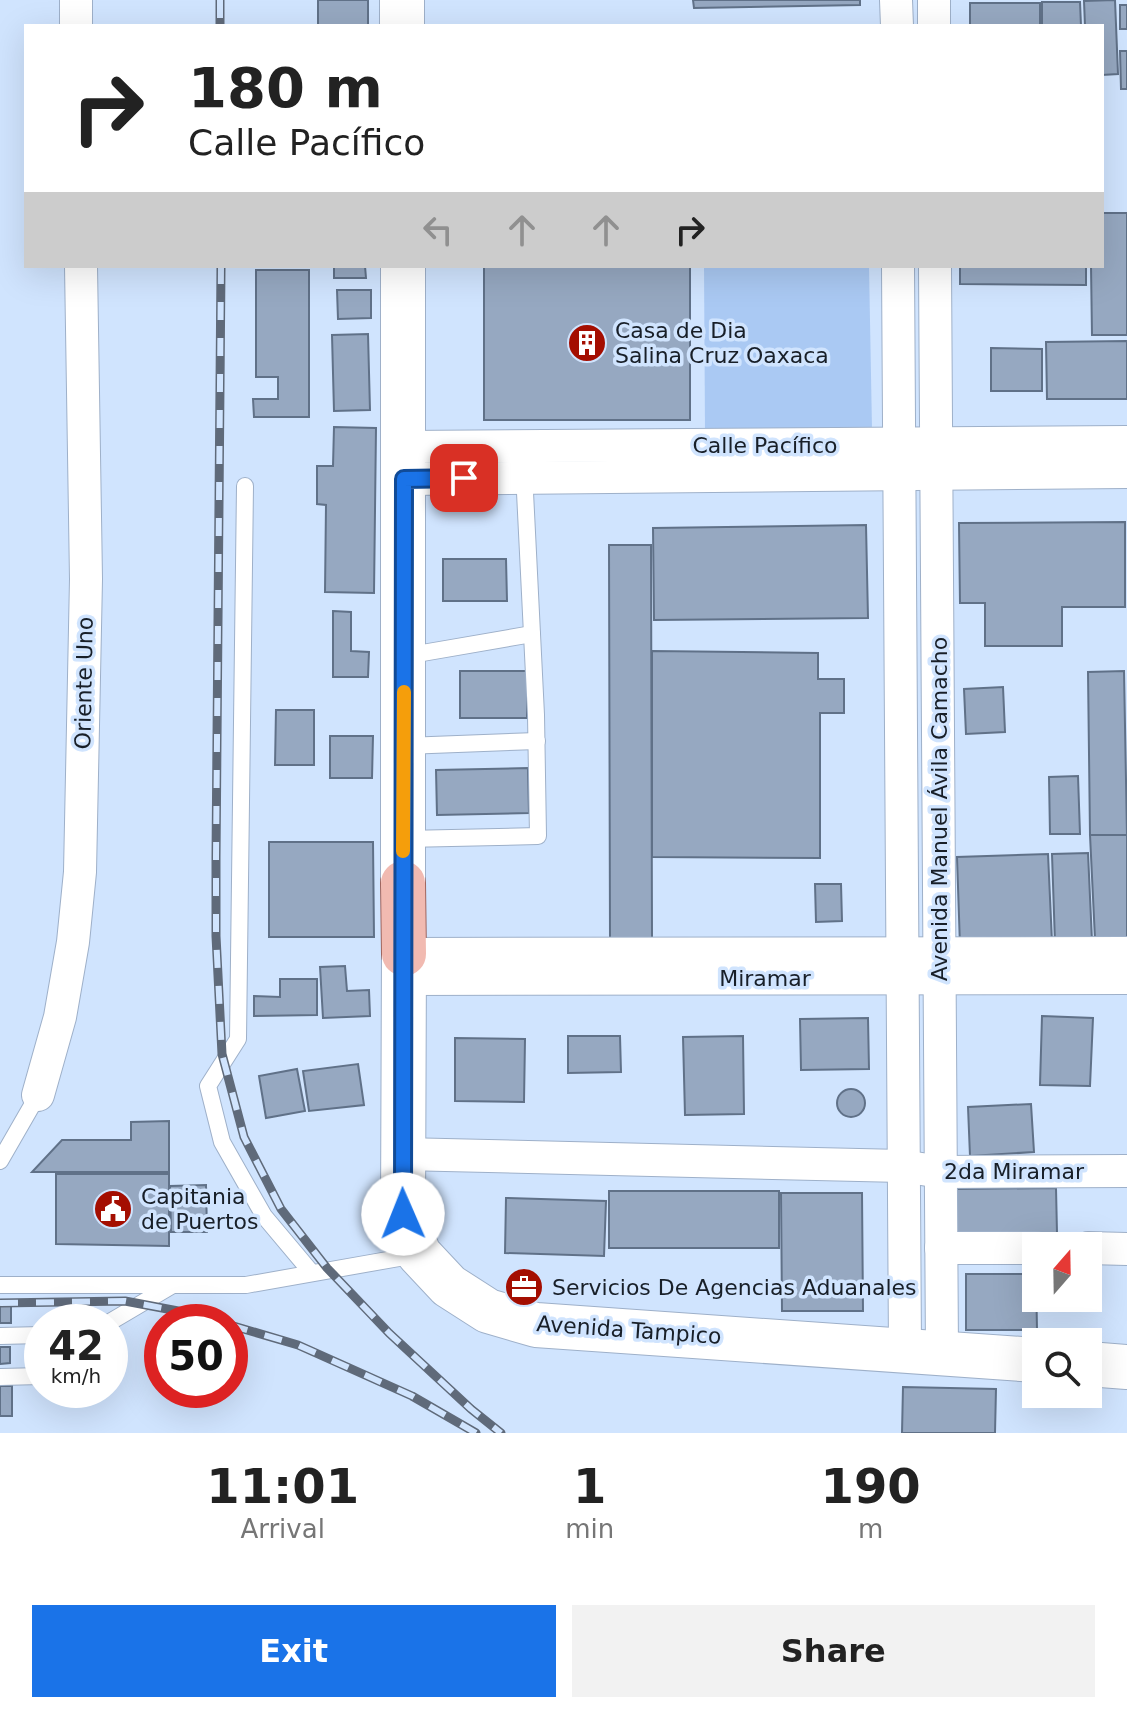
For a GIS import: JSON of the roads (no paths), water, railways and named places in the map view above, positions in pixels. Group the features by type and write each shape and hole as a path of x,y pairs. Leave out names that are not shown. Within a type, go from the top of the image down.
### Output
{"main road":[{"path":"402,0 402,24"},
{"name":"Avenida Tampico","path":"403,268 402,1154 403,1214 419,1254 449,1286 488,1311 536,1325 1022,1359"},
{"path":"1102,1365 1127,1367"}],"street":[{"path":"76,0 76,24"},
{"path":"896,0 897,24"},
{"path":"934,0 934,24"},
{"name":"Oriente Uno","path":"38,1095 60,1017 73,942 80,872 86,579 81,268"},
{"name":"Avenida Manuel Ávila Camacho","path":"898,268 902,1166 923,1351"},
{"name":"Avenida Manuel Ávila Camacho","path":"923,1351 941,1248 935,268"},
{"name":"Calle Pacífico","path":"404,463 936,458 1127,442"},
{"name":"Calle Pacífico","path":"936,458 1127,472"},
{"name":"Miramar","path":"940,966 1127,953"},
{"name":"Miramar","path":"404,966 940,966 1127,978"},
{"path":"402,1154 902,1166"},
{"name":"2da Miramar","path":"902,1166 941,1172 1127,1171"},
{"path":"941,1248 1022,1248"},
{"path":"1102,1248 1127,1249"}],"lane":[{"path":"403,839 538,836 537,741 524,462"},
{"path":"245,486 238,1039 208,1086 222,1142 264,1216 311,1272"},
{"path":"404,657 532,634"},
{"path":"404,746 537,741"},
{"path":"0,1161 38,1095"},
{"path":"0,1285 246,1285 419,1254"},
{"path":"128,1311 172,1285"},
{"path":"0,1336 24,1335"},
{"path":"0,1377 24,1376"}],"railway":[{"path":"220,0 220,24"},
{"path":"221,268 216,936 222,1054 244,1137 281,1209 327,1268 389,1333 501,1433"},
{"path":"0,1303 125,1301 144,1305"},
{"path":"248,1330 298,1345 412,1396 476,1433"}],"place":[{"name":"Casa de Dia Salina Cruz Oaxaca","path":"587,343"},
{"name":"Capitania de Puertos","path":"113,1209"},
{"name":"Servicios De Agencias Aduanales","path":"524,1287"}]}
